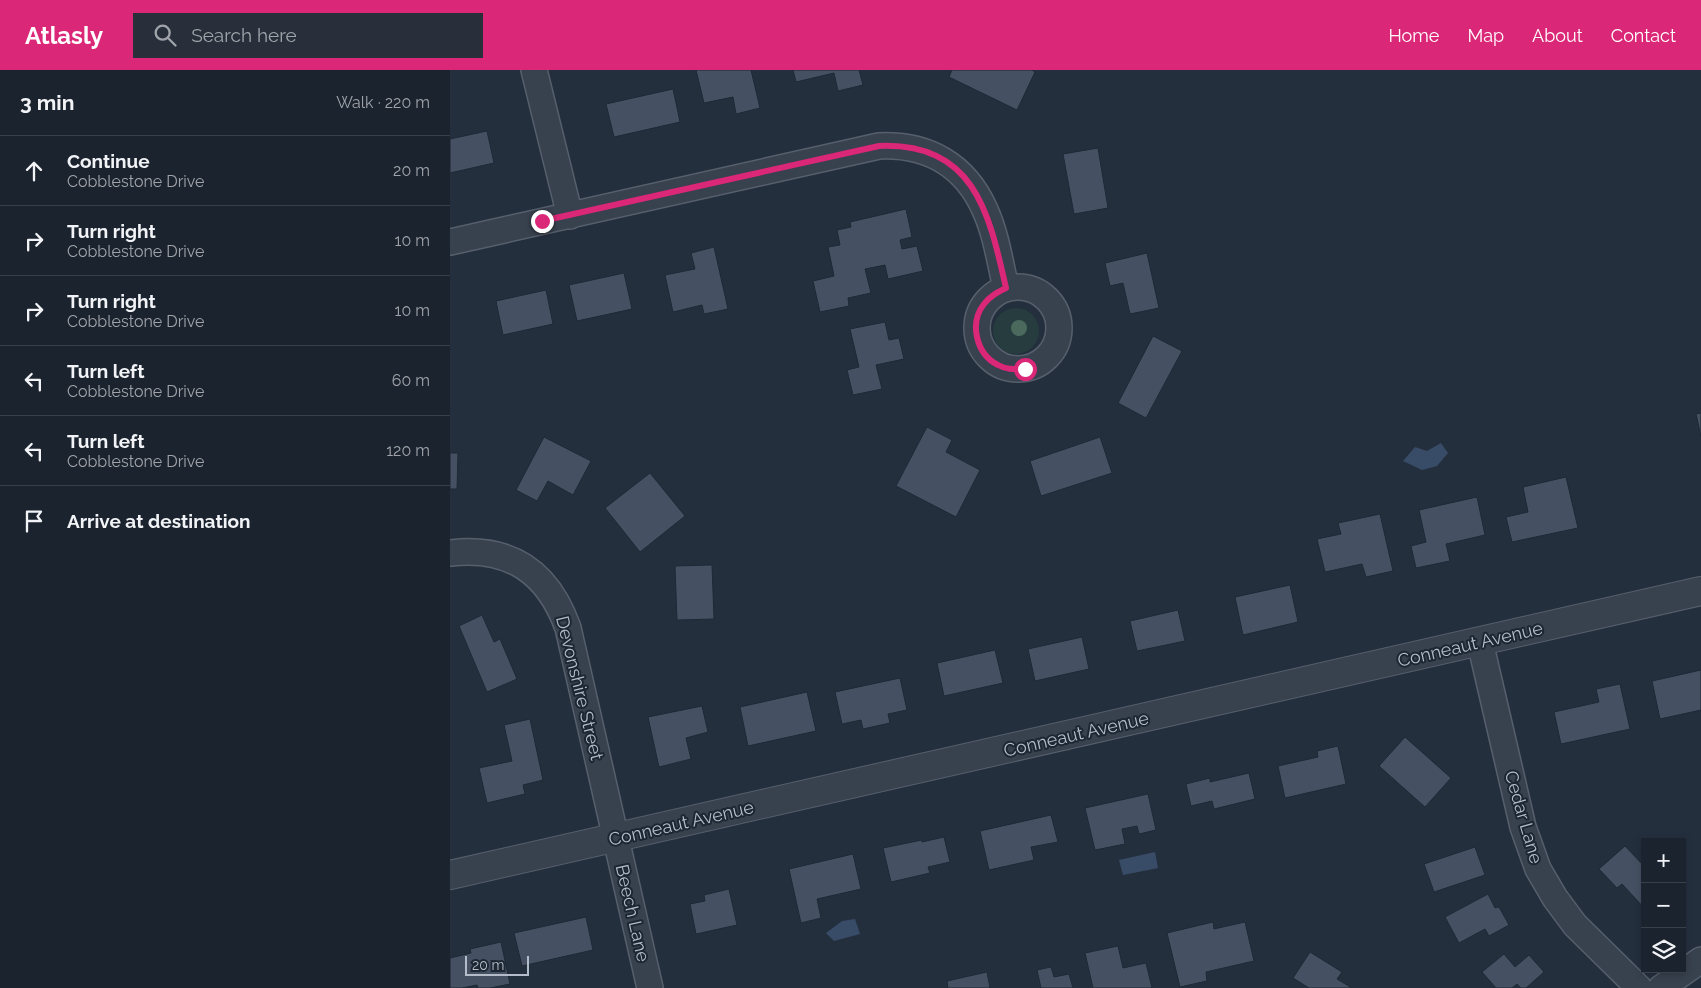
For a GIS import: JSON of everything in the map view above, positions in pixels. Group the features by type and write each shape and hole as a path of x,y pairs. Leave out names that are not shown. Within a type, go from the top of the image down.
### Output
{"street":[{"path":"534,70 570,216"},
{"path":"450,242 879,146 896,145 913,148 944,160 963,177 979,197 986,212 996,245 1006,288"},
{"name":"Devonshire Street","path":"450,553 470,551 503,556 518,563 532,573 554,597 568,628 616,838"},
{"name":"Conneaut Avenue","path":"450,875 1701,592"},
{"name":"Cedar Lane","path":"1480,642 1523,827 1538,869 1555,898 1575,925 1639,988"},
{"name":"Beech Lane","path":"616,838 650,988"},
{"path":"1661,988 1701,960"}],"green space":[{"path":"1011,308 1021,308 1035,318 1039,331 1035,344 1029,350 1021,354 1011,354 997,344 993,336 993,326 1003,312"}],"water":[{"path":"1441,443 1448,453 1437,466 1422,470 1403,461 1415,447 1427,451"},
{"path":"1155,852 1158,868 1123,875 1119,860"},
{"path":"855,919 860,934 834,941 826,933 842,921"}],"building":[{"path":"696,70 751,70 760,108 736,114 733,97 704,103"},
{"path":"793,70 859,70 863,85 838,91 834,73 796,82"},
{"path":"952,70 1032,70 1035,72 1017,110 949,77"},
{"path":"673,89 680,122 614,137 606,104"},
{"path":"487,131 494,163 450,173 450,139"},
{"path":"1098,148 1108,208 1074,214 1063,154"},
{"path":"906,209 912,237 900,240 902,249 917,246 923,271 888,279 885,265 865,269 871,293 848,298 849,306 820,312 813,281 834,276 828,247 840,245 837,230 851,227 850,222"},
{"path":"714,247 728,309 704,314 702,305 673,312 665,275 695,269 691,253"},
{"path":"1147,253 1159,308 1130,314 1123,283 1110,286 1105,263"},
{"path":"624,273 632,309 577,321 569,285"},
{"path":"546,290 553,324 503,335 496,301"},
{"path":"885,322 889,340 899,338 904,359 876,365 882,389 853,395 847,370 859,367 850,329"},
{"path":"1153,336 1182,351 1146,418 1118,403"},
{"path":"1701,413 1701,437 1696,414"},
{"path":"927,427 952,440 946,452 980,470 956,517 896,486"},
{"path":"544,437 591,461 573,495 548,481 537,501 516,490"},
{"path":"1100,437 1112,473 1041,496 1030,461"},
{"path":"450,453 458,453 457,489 450,489"},
{"path":"650,473 685,516 640,552 605,508"},
{"path":"1566,477 1578,528 1512,542 1506,517 1528,512 1523,487"},
{"path":"1477,497 1485,535 1446,544 1450,561 1416,568 1411,546 1426,542 1419,510"},
{"path":"1380,514 1393,571 1366,577 1362,564 1325,572 1317,539 1341,534 1338,523"},
{"path":"712,565 714,619 677,620 675,566"},
{"path":"1290,585 1298,622 1243,635 1235,597"},
{"path":"1178,610 1185,641 1137,651 1130,621"},
{"path":"482,615 494,642 500,639 517,679 487,692 459,626"},
{"path":"1082,637 1089,669 1035,681 1028,649"},
{"path":"995,650 1003,683 944,696 937,663"},
{"path":"1701,670 1701,710 1660,719 1652,681"},
{"path":"900,678 907,710 888,714 890,723 863,729 861,720 842,724 835,692"},
{"path":"1620,684 1630,729 1561,744 1554,712 1599,702 1596,689"},
{"path":"807,692 816,731 748,746 740,707"},
{"path":"702,706 708,732 686,738 691,759 659,767 648,717"},
{"path":"530,719 543,780 523,785 525,794 487,803 479,768 512,761 504,725"},
{"path":"1405,737 1451,778 1425,807 1379,766"},
{"path":"1338,746 1346,784 1285,798 1278,766 1318,757 1317,751"},
{"path":"1249,773 1255,799 1214,809 1212,801 1191,806 1186,784 1210,778 1210,782"},
{"path":"1148,794 1156,830 1139,834 1137,826 1122,829 1125,844 1095,850 1085,808"},
{"path":"1051,815 1058,842 1031,847 1034,860 989,870 980,831"},
{"path":"944,837 950,862 928,867 930,873 891,882 883,848"},
{"path":"1625,846 1641,863 1641,905 1622,884 1617,888 1599,869"},
{"path":"1475,847 1485,875 1434,892 1424,864"},
{"path":"853,854 861,889 817,899 821,918 801,923 789,869"},
{"path":"729,889 737,925 696,934 690,904 705,901 704,895"},
{"path":"1488,894 1495,908 1499,907 1509,925 1489,936 1485,929 1459,943 1445,917"},
{"path":"586,917 593,950 522,966 514,933"},
{"path":"1213,922 1214,929 1245,922 1254,961 1206,972 1207,981 1180,987 1167,933"},
{"path":"501,942 510,984 490,988 478,988 477,985 450,988 450,958 471,953 470,949"},
{"path":"1118,946 1123,968 1146,963 1152,988 1093,988 1085,953"},
{"path":"1310,952 1342,972 1337,979 1352,988 1309,988 1293,978"},
{"path":"1504,954 1515,967 1529,955 1544,972 1526,988 1521,988 1517,984 1512,988 1496,988 1482,972"},
{"path":"1051,967 1054,977 1069,974 1073,988 1041,988 1037,970"},
{"path":"987,972 990,988 948,988 947,981"}],"route":[{"path":"542,221 879,146 896,145 913,148 944,160 969,183 979,197 986,212 996,245 1006,288 993,294 977,316 976,331 979,344 987,356 998,365 1011,369 1025,369"}]}
